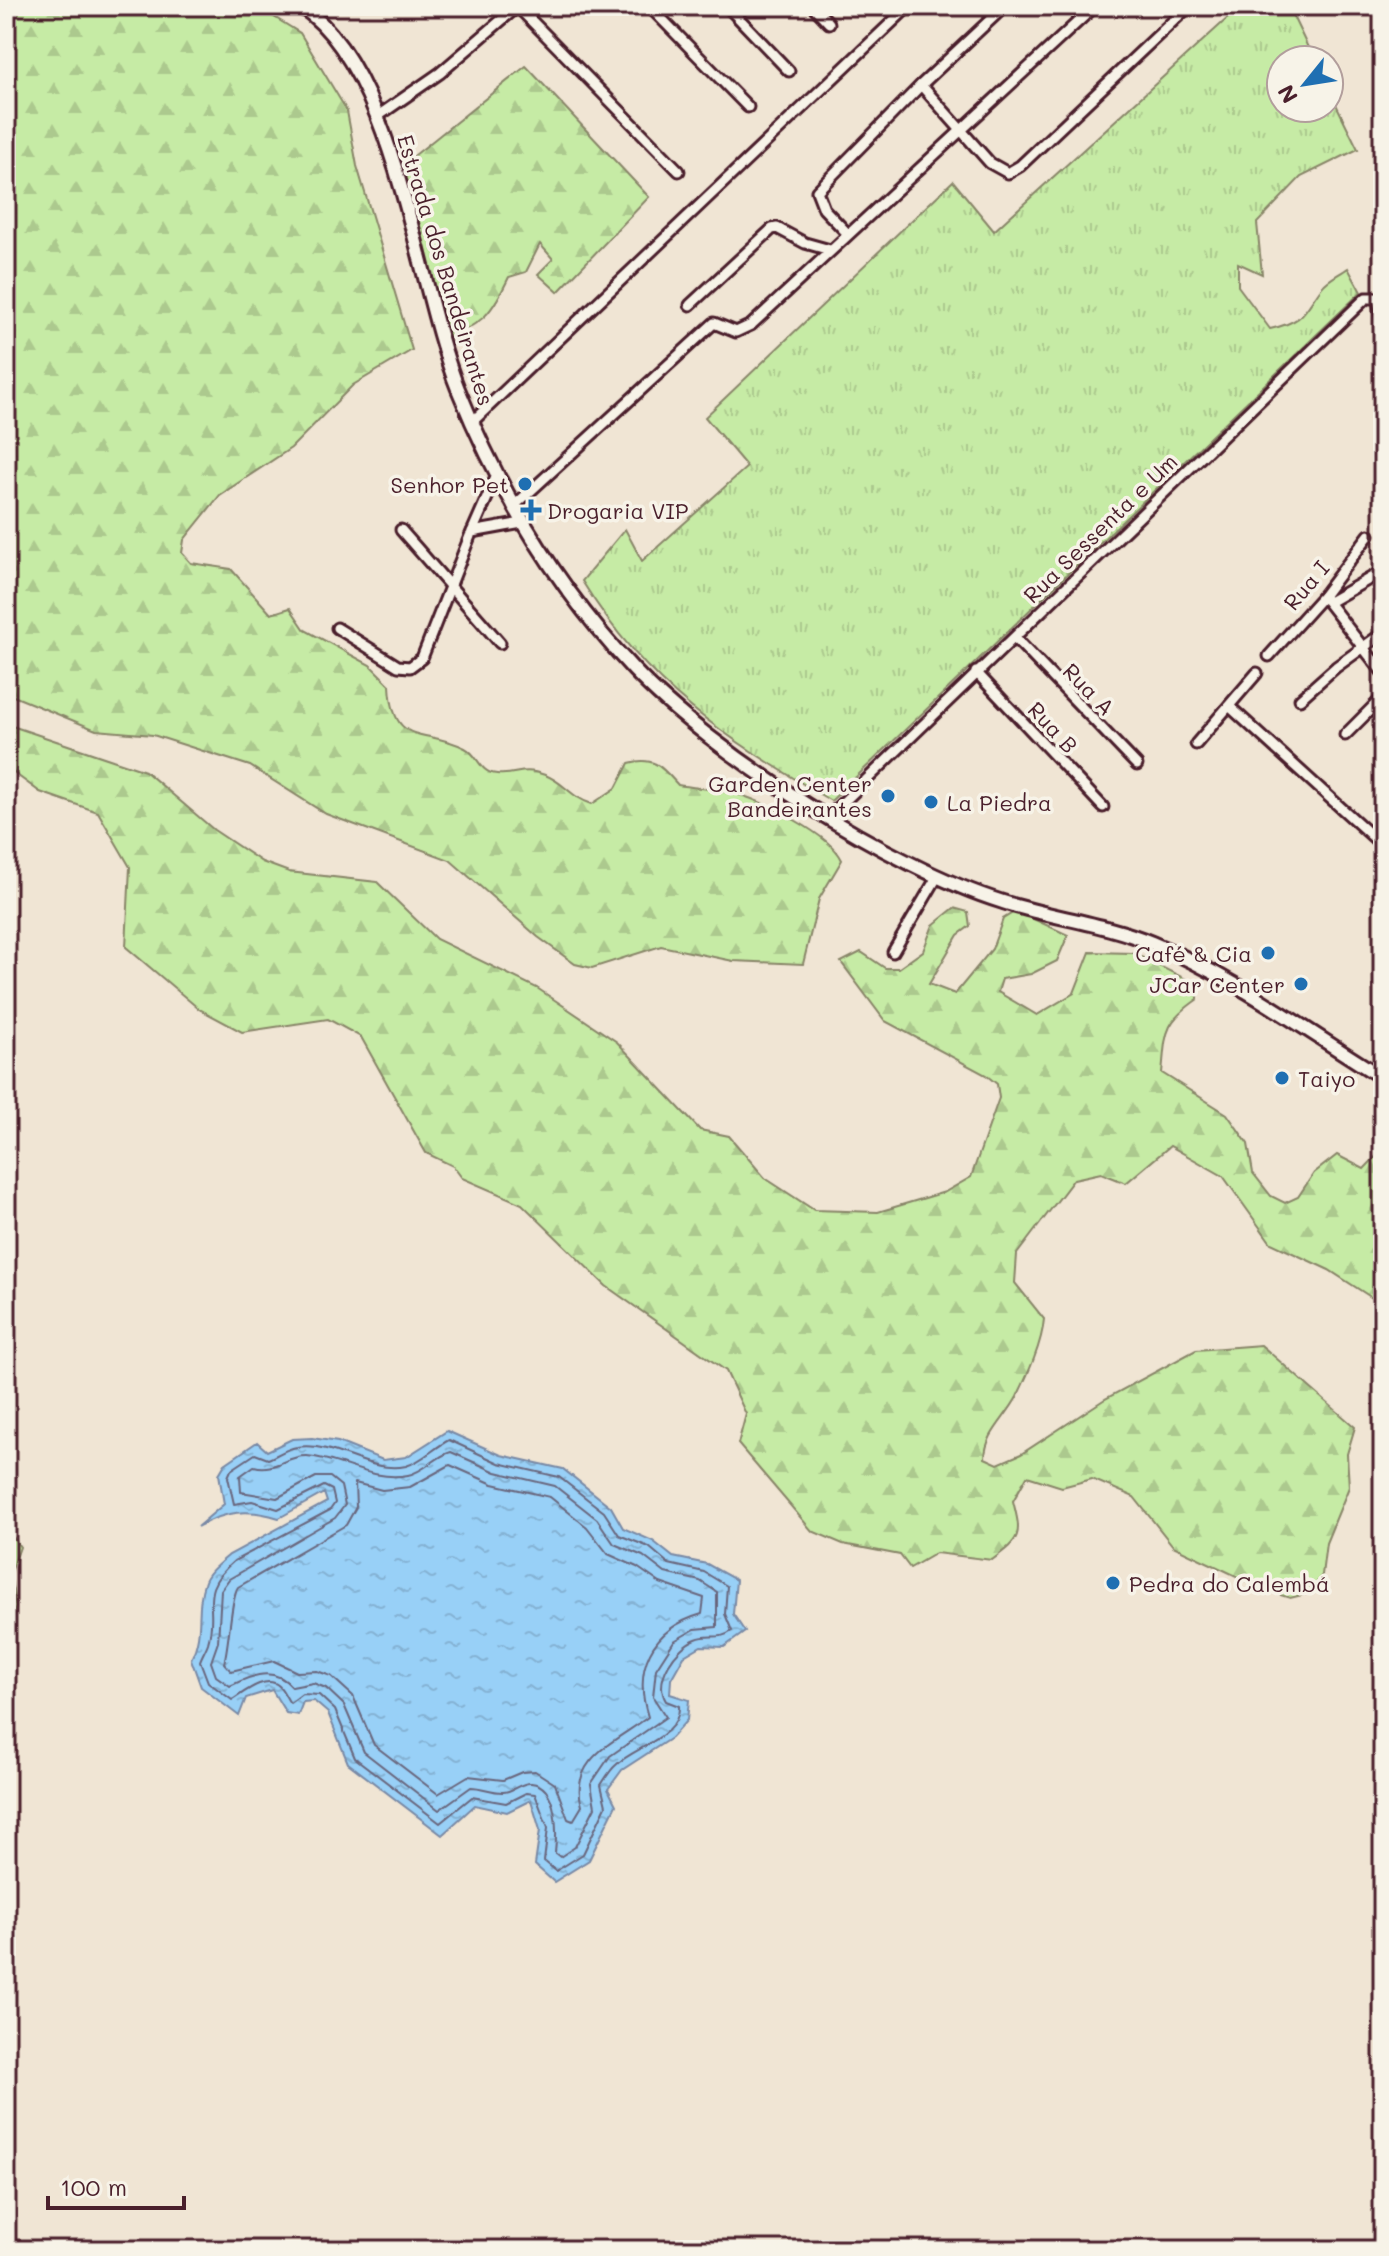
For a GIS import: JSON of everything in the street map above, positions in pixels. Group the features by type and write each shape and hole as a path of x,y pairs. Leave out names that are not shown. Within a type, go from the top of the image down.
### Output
{"main road":[{"name":"Estrada dos Bandeirantes","path":"300,6 336,36 353,59 378,116 442,340 472,422 513,507 568,591 636,673 713,738 829,816 937,877 1002,902 1150,942 1242,991 1383,1078"}],"street":[{"path":"378,116 440,73 517,6 679,171"},
{"path":"649,6 748,107"},
{"path":"727,6 789,71"},
{"path":"813,6 829,23"},
{"path":"472,422 909,6"},
{"path":"847,233 824,209 817,191 921,85 1005,6"},
{"path":"513,507 714,323 736,332 751,325 1095,6"},
{"path":"921,85 997,170 1014,170 1189,6"},
{"path":"690,305 772,229 777,228 805,243 830,250"},
{"name":"Rua Sessenta e Um","path":"829,816 1366,298 1378,298 1383,329"},
{"path":"497,475 472,532 522,523"},
{"path":"401,530 500,643"},
{"name":"Rua I","path":"1269,656 1326,599 1369,535"},
{"path":"337,628 398,666 410,667 422,658 470,536"},
{"path":"1383,571 1326,599 1383,673"},
{"path":"1300,699 1383,633"},
{"name":"Rua A","path":"1015,638 1137,765"},
{"name":"Rua B","path":"976,672 1103,807"},
{"path":"1196,744 1257,673"},
{"path":"1345,735 1383,697"},
{"path":"1229,706 1383,846"},
{"path":"893,952 937,877"},
{"path":"130,2250 159,2250"}],"green space":[{"path":"6,6 256,6 300,33 347,111 357,166 412,350 353,385 291,448 220,495 184,540 182,553 191,563 231,569 271,614 290,608 305,630 370,665 390,685 392,705 404,728 465,748 491,773 530,771 545,775 592,804 616,788 629,763 651,762 662,768 678,785 746,797 810,830 835,850 842,860 819,899 803,964 733,961 661,946 592,968 575,964 538,937 450,860 326,814 250,766 153,735 96,730 6,693"},
{"path":"1241,6 1288,6 1306,44 1265,44 1265,124 1345,123 1358,149 1301,177 1257,223 1262,274 1238,263 1238,286 1270,329 1297,319 1325,284 1348,268 1361,292 831,801 756,755 692,708 634,652 582,581 625,529 642,561 747,467 705,417 953,181 994,231"},
{"path":"526,66 649,197 558,292 538,274 553,259 540,244 526,272 509,277 485,316 446,339 400,167"},
{"path":"6,724 145,771 214,830 262,862 289,872 377,882 436,939 537,988 617,1042 700,1130 729,1136 765,1178 814,1210 878,1212 945,1192 971,1177 999,1098 997,1084 986,1075 885,1021 841,962 861,952 885,968 899,968 923,951 933,925 954,908 968,912 970,926 958,935 929,984 955,994 992,949 1003,919 1016,911 1068,935 1057,961 1031,974 1002,979 998,992 1037,1015 1074,993 1090,952 1133,953 1198,985 1198,999 1178,1015 1168,1030 1162,1073 1227,1114 1248,1144 1253,1173 1271,1196 1285,1203 1298,1197 1314,1173 1337,1155 1364,1169 1383,1149 1383,1305 1329,1270 1271,1243 1223,1176 1170,1146 1126,1183 1101,1173 1074,1179 1017,1254 1015,1283 1044,1319 1043,1329 1026,1379 988,1441 985,1458 998,1464 1021,1454 1105,1399 1196,1350 1261,1345 1355,1427 1347,1454 1349,1487 1326,1543 1322,1575 1310,1593 1290,1598 1268,1591 1173,1546 1134,1497 1092,1479 1062,1487 1027,1476 1013,1501 1018,1522 1017,1535 992,1560 936,1553 910,1568 900,1555 843,1544 812,1531 738,1444 746,1414 726,1371 606,1286 522,1204 462,1178 453,1166 426,1153 361,1037 328,1019 242,1032 199,1009 126,947 130,867 98,812 40,792 6,767"},
{"path":"6,1527 20,1547 10,1575 16,1607 11,1627 6,1629"}],"water":[{"path":"447,1431 501,1455 563,1469 611,1507 623,1528 653,1541 673,1557 707,1564 736,1580 733,1614 745,1632 724,1647 701,1646 684,1656 671,1679 670,1694 689,1700 687,1720 671,1738 622,1770 608,1789 616,1805 589,1860 554,1882 535,1865 540,1830 531,1800 507,1812 475,1805 442,1835 348,1763 328,1713 314,1701 303,1702 298,1715 286,1713 272,1690 246,1698 239,1716 201,1687 191,1659 198,1639 201,1594 211,1571 229,1555 327,1502 324,1493 279,1518 237,1513 217,1517 197,1527 224,1504 219,1474 225,1464 257,1442 267,1451 292,1439 312,1438 338,1442 383,1460 406,1457"}],"place":[{"name":"Senhor Pet","path":"525,484"},
{"name":"Drogaria VIP","path":"531,510"},
{"name":"Garden Center Bandeirantes","path":"888,796"},
{"name":"La Piedra","path":"931,802"},
{"name":"Café & Cia","path":"1268,953"},
{"name":"JCar Center","path":"1301,984"},
{"name":"Taiyo","path":"1282,1078"},
{"name":"Pedra do Calembá","path":"1113,1583"}]}
